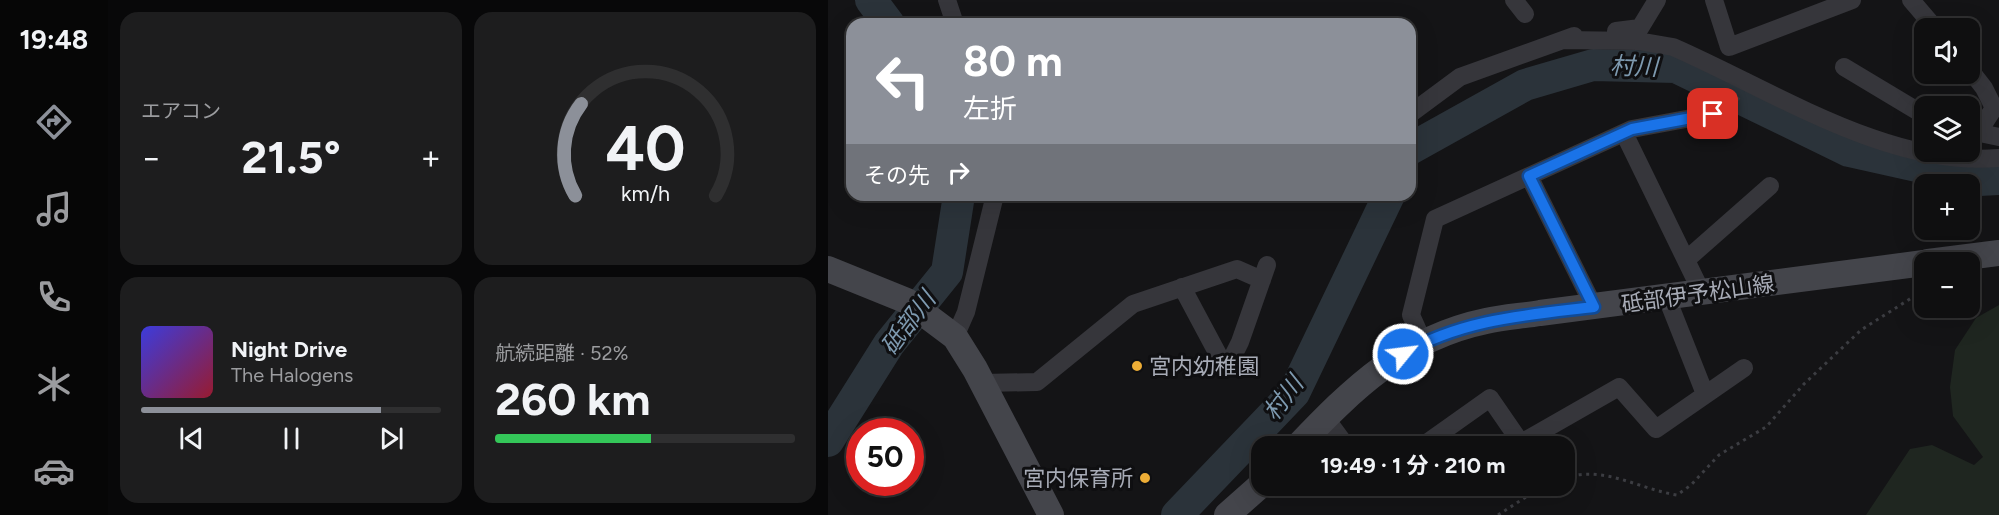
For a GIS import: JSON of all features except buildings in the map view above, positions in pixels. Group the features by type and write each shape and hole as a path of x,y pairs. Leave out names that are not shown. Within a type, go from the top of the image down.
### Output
{"main road":[{"name":"砥部伊予松山線","path":"1980,256 1999,253"},
{"name":"砥部伊予松山線","path":"1307,436 1347,394 1383,365 1423,342 1485,321 1914,265"},
{"path":"828,269 892,293 951,334 982,383 1051,515"},
{"path":"1227,515 1251,494"}],"street":[{"path":"947,0 953,18"},
{"path":"1416,110 1460,77 1588,31 1630,31 1640,28 1657,0"},
{"path":"1713,0 1729,47 1852,0"},
{"path":"1911,0 1926,18"},
{"path":"1563,40 1638,41 1673,47 1873,139 1909,150 1940,156 1977,160 1999,158"},
{"path":"1844,68 1914,110"},
{"path":"1980,83 1994,108 1980,125"},
{"path":"1423,342 1411,315 1435,219 1624,133 1713,114"},
{"path":"1624,133 1702,293"},
{"path":"1980,134 1999,137"},
{"path":"1529,176 1594,307"},
{"path":"1686,260 1770,186"},
{"path":"951,334 969,302 994,201"},
{"path":"982,383 1037,382 1133,304 1182,287 1237,269 1265,272 1232,358 1221,360 1182,287"},
{"path":"1667,298 1705,394"},
{"path":"1533,436 1619,387 1656,429 1744,368"},
{"path":"1436,436 1490,398 1516,436"},
{"path":"1325,417 1339,436"}],"path":[{"path":"1575,476 1609,475 1677,495 1719,455 1766,427 1803,384 1861,330 1914,296"},
{"path":"1498,515 1527,496"}],"shaded area":[{"path":"1999,305 1999,515 1866,515 1910,449 1932,445 1974,465 1983,457 1953,416 1950,387 1955,350 1976,318 1980,318 1980,316"}],"waterway":[{"name":"砥部川","path":"871,0 884,18"},
{"name":"村川","path":"1416,146 1525,85 1593,65 1676,67 1849,151 1979,180 1999,179"},
{"name":"砥部川","path":"828,441 889,344 947,272 958,201"},
{"name":"村川","path":"1177,515 1294,393 1386,201"}],"place":[{"name":"宮内幼稚園","path":"1137,366"},
{"name":"宮内保育所","path":"1145,478"}],"route":[{"path":"1403,354 1423,342 1485,321 1594,307 1529,176 1632,129 1713,114"}]}
